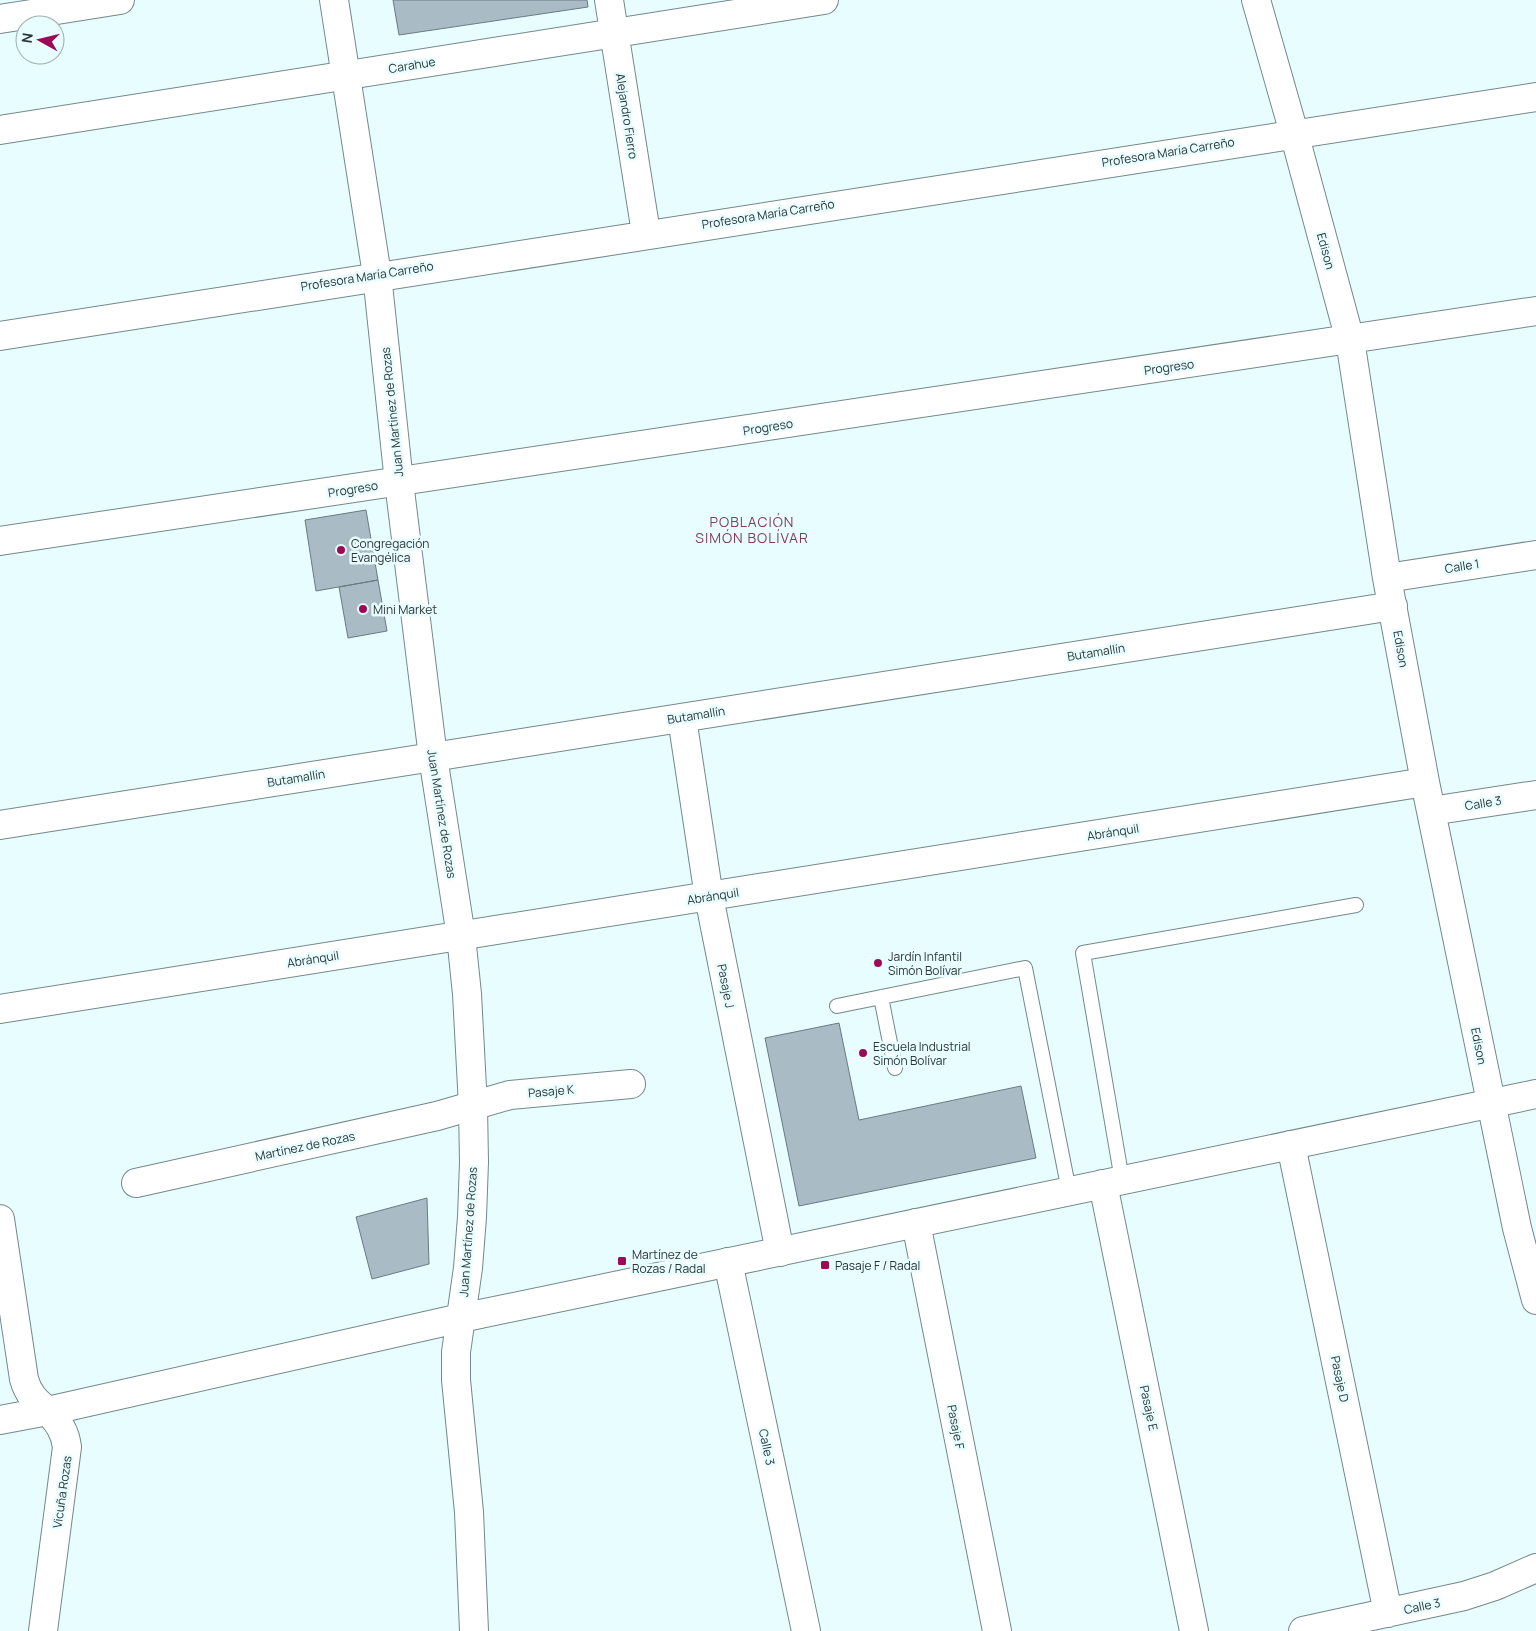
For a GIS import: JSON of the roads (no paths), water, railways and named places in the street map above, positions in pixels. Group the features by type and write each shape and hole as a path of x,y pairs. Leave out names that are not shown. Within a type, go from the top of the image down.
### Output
{"street":[{"path":"0,19 120,0"},
{"name":"Juan Martínez de Rozas","path":"334,0 377,274 399,482 433,756 461,936 466,994 473,1106 474,1162 468,1268 456,1352 456,1380 469,1512 474,1631"},
{"name":"Alejandro Fierro","path":"609,0 646,233"},
{"name":"Carahue","path":"0,130 824,0"},
{"name":"Edison","path":"1256,0 1350,340 1387,578 1425,782 1517,1228 1536,1300"},
{"name":"Profesora María Carreño","path":"0,336 377,274 1536,97"},
{"name":"Progreso","path":"0,541 1536,311"},
{"name":"Calle 1","path":"1387,578 1536,555"},
{"name":"Butamallín","path":"0,825 1393,606"},
{"name":"Pasaje J","path":"682,718 709,896 780,1252"},
{"name":"Abránquil","path":"0,1009 1425,782"},
{"name":"Calle 3","path":"1431,811 1536,795"},
{"name":"Pasaje K","path":"473,1106 510,1095 630,1084"},
{"path":"0,1420 48,1411 461,1318 1536,1094"},
{"name":"Martínez de Rozas","path":"136,1183 427,1119 473,1106"},
{"name":"Pasaje D","path":"1291,1145 1388,1613"},
{"name":"Pasaje E","path":"1113,1182 1194,1631"},
{"name":"Vicuña Rozas","path":"0,1219 24,1380 33,1398 48,1411 63,1430 68,1447 42,1631"},
{"name":"Pasaje F","path":"916,1223 997,1631"},
{"name":"Calle 3","path":"728,1262 806,1631"},
{"name":"Calle 3","path":"1303,1631 1464,1596 1495,1586 1536,1568"}],"lane":[{"path":"1113,1182 1083,953 1356,905"},
{"path":"837,1006 1025,968 1069,1191"},
{"path":"882,997 895,1068"}],"place":[{"name":"Congregación Evangélica","path":"341,550"},
{"name":"Mini Market","path":"363,609"},
{"name":"Jardín Infantil Simón Bolívar","path":"878,963"},
{"name":"Escuela Industrial Simón Bolívar","path":"863,1053"},
{"name":"Martínez de Rozas / Radal","path":"622,1261"},
{"name":"Pasaje F / Radal","path":"825,1265"}],"district":[{"name":"POBLACIÓN SIMÓN BOLÍVAR","path":"752,530"}]}
